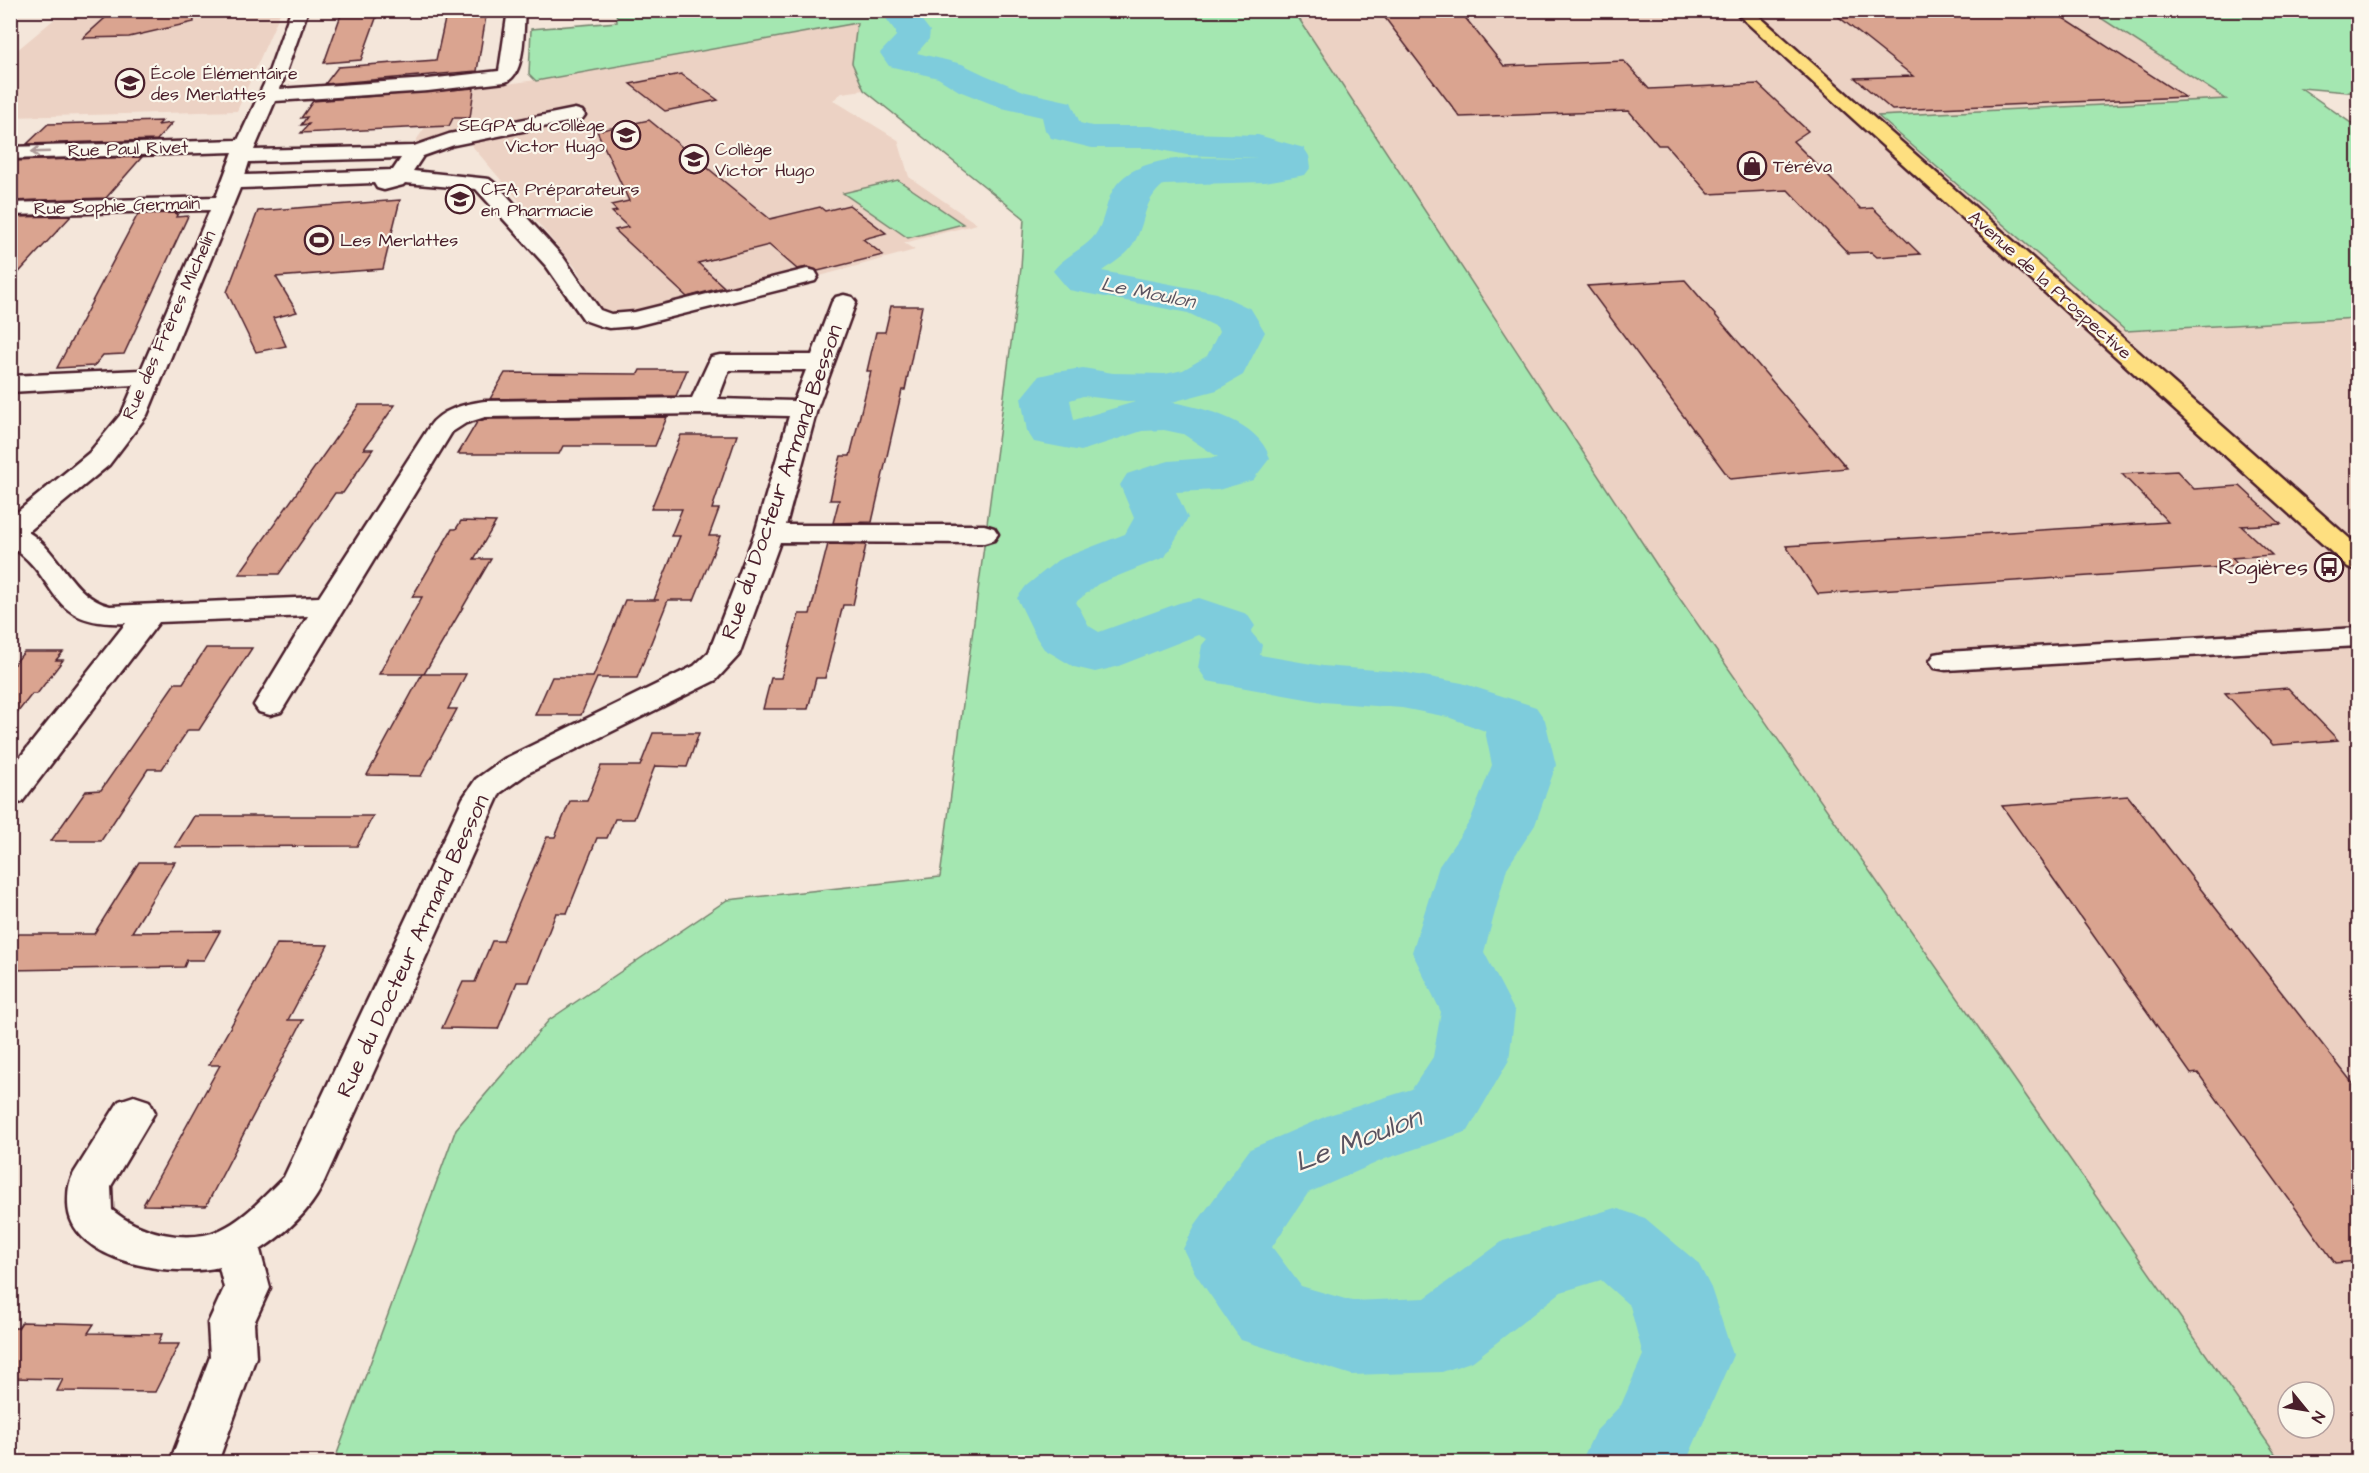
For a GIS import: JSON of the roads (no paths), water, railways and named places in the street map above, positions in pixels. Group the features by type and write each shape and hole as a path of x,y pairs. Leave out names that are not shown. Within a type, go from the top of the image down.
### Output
{"main road":[{"name":"Avenue de la Prospective","path":"1741,10 2358,561"}],"street":[{"name":"Rue des Frères Michelin","path":"10,532 35,514 99,459 134,415 267,96 300,10"},
{"path":"267,96 428,85 505,76 510,70 517,10"},
{"name":"Rue Paul Rivet","path":"10,153 416,152 449,140 575,115"},
{"path":"416,152 400,176 482,183 491,190 555,262 592,315 609,321 635,319 807,276"},
{"name":"Rue Sophie Germain","path":"10,209 383,184 396,181 400,176"},
{"name":"Rue du Docteur Armand Besson","path":"134,1112 89,1185 90,1217 115,1237 153,1251 196,1254 236,1243 269,1220 300,1188 480,798 488,786 516,766 694,679 717,663 723,655 769,533 804,409 844,302"},
{"path":"702,406 720,362 823,363"},
{"path":"10,384 149,377"},
{"path":"270,705 329,606 442,427 450,419 474,410 486,409 702,406 804,409"},
{"path":"10,532 35,550 72,602 83,609 110,615 329,606"},
{"path":"769,533 984,534"},
{"path":"10,794 150,613"},
{"path":"1946,661 2358,637"},
{"path":"194,1462 233,1357 231,1323 247,1288 236,1243"}],"waterway":[{"name":"Le Moulon","path":"896,10 913,31 912,39 897,53 901,59 950,71 972,83 1015,100 1058,110 1064,130 1092,137 1151,137 1187,144 1258,146 1290,156 1291,167 1265,170 1171,171 1149,176 1132,191 1114,242 1075,271 1084,281 1201,302 1235,319 1242,332 1226,365 1200,380 1165,389 1113,387 1083,382 1056,386 1045,398 1052,431 1081,436 1136,417 1164,415 1200,423 1241,448 1244,458 1235,469 1218,474 1169,477 1146,485 1161,518 1146,545 1078,572 1046,598 1065,637 1095,654 1199,615 1226,626"},
{"name":"Le Moulon","path":"1232,645 1228,668 1323,684 1402,690 1462,701 1514,720 1524,765 1502,825 1473,866 1448,952 1478,1012 1471,1060 1440,1110 1357,1137 1279,1171 1225,1249 1272,1314 1352,1338 1442,1335 1533,1266 1615,1242 1668,1288 1688,1355 1654,1433 1628,1462"}],"place":[{"name":"École Élémentaire des Merlattes","path":"130,83"},
{"name":"SEGPA du collège Victor Hugo","path":"626,135"},
{"name":"Collège Victor Hugo","path":"694,159"},
{"name":"Téréva","path":"1752,166"},
{"name":"CFA Préparateurs en Pharmacie","path":"460,199"},
{"name":"Les Merlattes","path":"319,240"},
{"name":"Rogières","path":"2329,567"}]}
